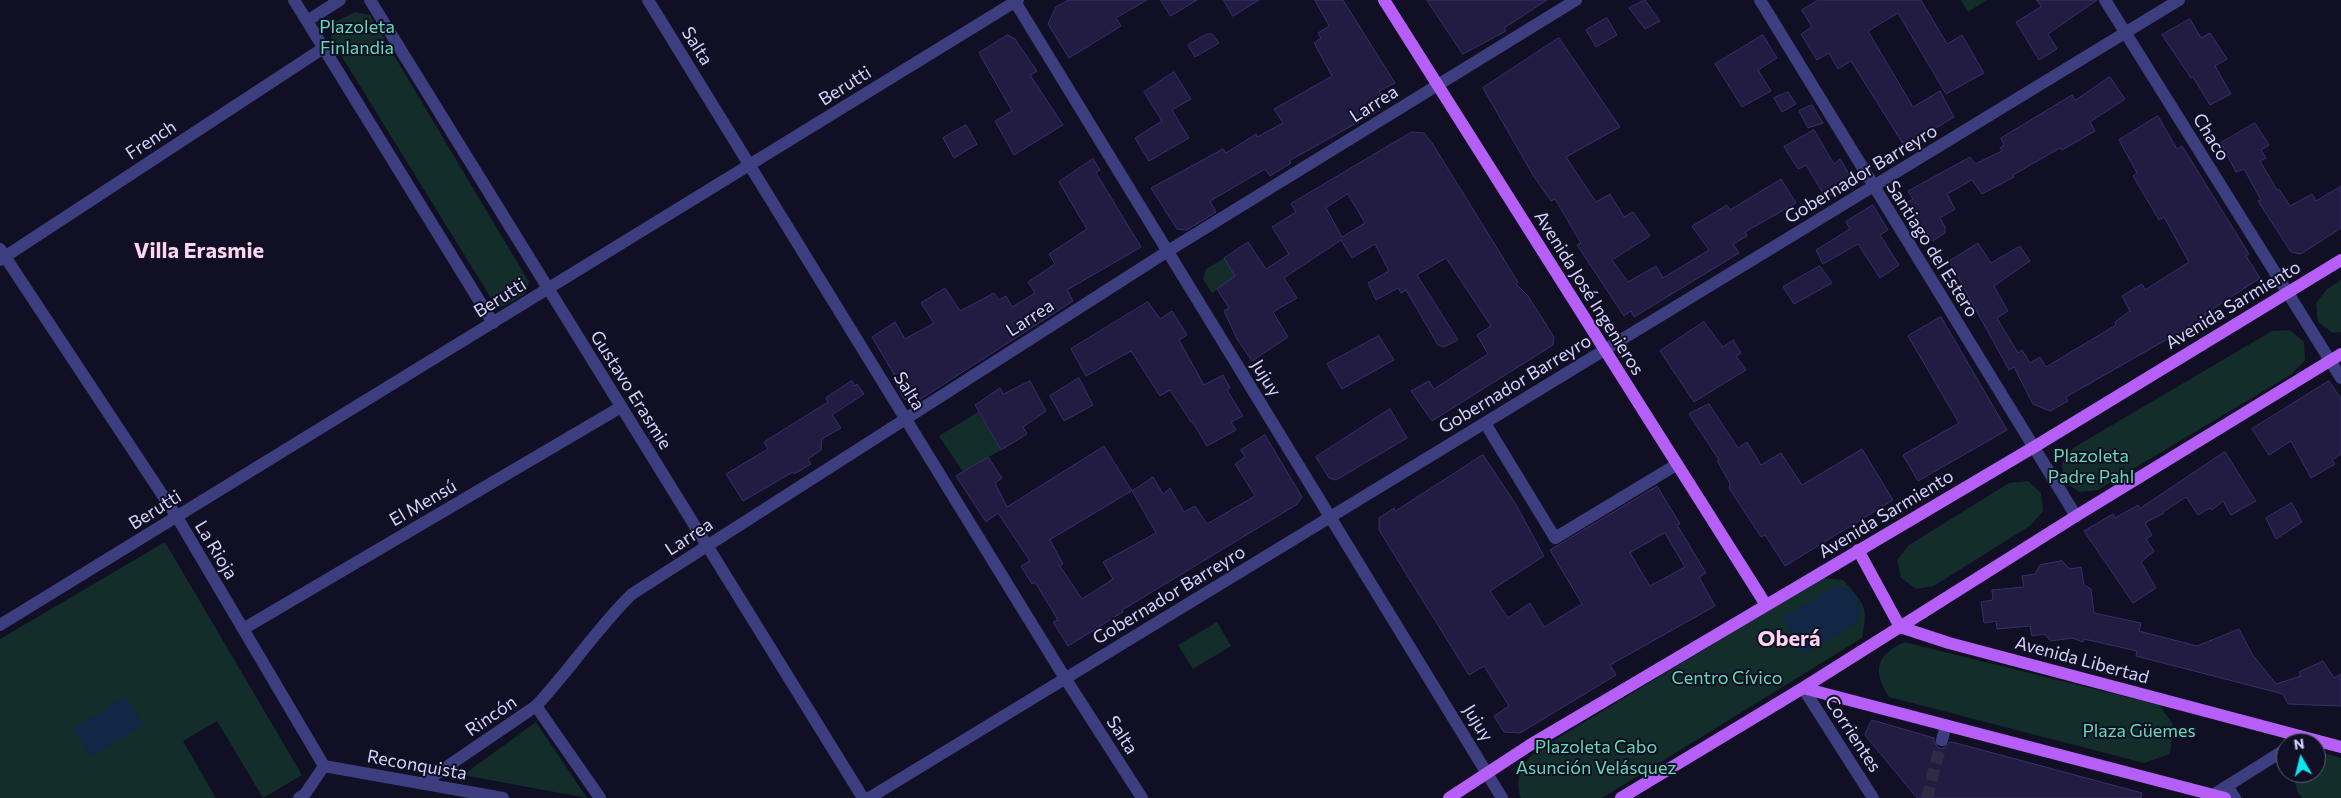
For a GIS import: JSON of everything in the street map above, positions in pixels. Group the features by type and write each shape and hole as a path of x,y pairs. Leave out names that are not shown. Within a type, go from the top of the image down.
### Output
{"main road":[{"name":"Avenida José Ingenieros","path":"1384,0 1766,605"},
{"name":"Avenida Sarmiento","path":"1449,798 1530,745 2034,447 2341,260"},
{"path":"1621,798 1803,688 1869,651 1900,628 2076,516 2336,357"},
{"path":"1858,550 1900,628"},
{"name":"Avenida Libertad","path":"1900,628 2276,733"},
{"path":"1803,688 1946,724 2210,797 2226,792"},
{"name":"Avenida Libertad","path":"2326,744 2341,747"}],"street":[{"path":"294,0 322,49 493,323"},
{"path":"306,21 340,0"},
{"name":"Gustavo Erasmie","path":"370,0 621,407 709,545 863,798"},
{"name":"Salta","path":"648,0 1065,678 1142,798"},
{"name":"Larrea","path":"536,706 565,676 608,617 632,594 1168,251 1576,0"},
{"name":"Santiago del Estero","path":"1760,0 2076,516"},
{"name":"Chaco","path":"2105,0 2287,293 2336,357 2341,378"},
{"name":"Gobernador Barreyro","path":"869,798 2179,0"},
{"name":"Berutti","path":"0,625 1016,1"},
{"name":"Jujuy","path":"1016,1 1489,773 1502,798"},
{"name":"French","path":"2,256 322,49"},
{"name":"La Rioja","path":"2,256 176,517 324,766"},
{"name":"El Mensú","path":"243,628 621,407"},
{"path":"1485,423 1555,538 1676,465"},
{"name":"Corrientes","path":"1803,688 1873,798"},
{"name":"Rincón","path":"422,783 536,706 600,798"},
{"path":"1942,740 1946,724"},
{"path":"2235,798 2226,792 2276,756"},
{"path":"304,797 324,766"},
{"name":"Reconquista","path":"324,766 503,798"}],"green space":[{"path":"1961,0 1987,0 1968,12"},
{"name":"Plazoleta Finlandia","path":"355,12 370,15 529,282 525,294 504,306 494,303 331,39 333,23"},
{"path":"1224,258 1235,276 1212,293 1203,279 1206,269"},
{"path":"2341,280 2341,332 2333,333 2318,322 2316,303 2327,289"},
{"name":"Plazoleta Padre Pahl","path":"2290,330 2304,342 2305,360 2292,374 2098,490 2079,492 2064,481 2062,463 2073,448 2272,331"},
{"path":"978,412 1001,450 963,472 939,436"},
{"path":"2028,481 2041,493 2043,511 2031,525 1934,586 1916,589 1901,578 1897,560 1909,545 2009,483"},
{"path":"165,542 302,775 263,798 217,721 183,741 216,798 0,798 0,639"},
{"path":"1822,578 1843,580 1860,600 1865,612 1862,638 1602,798 1521,798 1518,785 1520,773 1526,762 1535,752"},
{"path":"1217,622 1231,646 1193,669 1178,645"},
{"name":"Plaza Güemes","path":"1904,642 2159,705 2173,724 2170,754 2144,763 1889,697 1880,679 1880,665 1882,658 1887,653"},
{"path":"536,722 587,798 463,775"},
{"path":"2326,754 2341,758 2341,798 2302,798 2297,791 2295,783 2326,783"}],"water":[{"path":"1836,586 1850,591 1857,598 1860,609 1857,623 1803,655 1782,618"},
{"path":"126,696 143,725 90,757 73,729"}],"building":[{"path":"1069,0 1147,0 1116,18 1121,26 1069,58 1048,24 1056,7"},
{"path":"1161,0 1197,0 1171,16"},
{"path":"1224,0 1259,0 1233,16"},
{"path":"1315,0 1343,0 1395,83 1379,91 1383,98 1372,105 1376,112 1289,161 1291,163 1270,176 1265,169 1210,201 1216,212 1187,230 1177,229 1151,188 1223,149 1226,153 1256,134 1257,137 1283,123 1274,109 1332,76 1314,43 1321,38 1318,33 1329,26"},
{"path":"1427,0 1547,0 1504,28 1506,31 1463,54"},
{"path":"1645,0 1660,21 1645,29 1629,8"},
{"path":"1819,0 1921,0 1947,44 1962,35 1984,73 1946,94 1898,13 1868,31 1913,107 1940,91 1954,117 1905,147 1851,61 1838,69 1829,53 1817,60 1801,34 1812,27 1802,10"},
{"path":"2037,0 2097,0 2048,34 2057,49 2039,60 2016,22 2041,7"},
{"path":"1607,18 1617,35 1596,47 1586,30"},
{"path":"2190,19 2201,38 2210,33 2227,59 2215,66 2231,94 2210,105 2193,77 2191,78 2162,35"},
{"path":"1207,34 1212,34 1219,43 1195,57 1188,45"},
{"path":"1008,35 1015,39 1037,71 1030,75 1063,125 1014,155 995,121 1012,111 979,53"},
{"path":"1763,35 1777,58 1758,70 1771,91 1742,107 1715,64"},
{"path":"1559,38 1620,127 1566,157 1596,202 1610,194 1624,217 1633,212 1650,236 1612,260 1628,282 1656,266 1663,278 1709,250 1692,226 1727,205 1730,210 1781,179 1796,203 1745,232 1747,236 1733,244 1739,253 1634,317 1631,311 1624,316 1577,245 1581,243 1555,199 1551,201 1533,175 1483,88"},
{"path":"1174,72 1191,99 1172,110 1189,138 1149,161 1135,138 1162,121 1144,92"},
{"path":"2110,77 2125,99 2090,122 2095,131 2062,150 2060,148 2013,175 2014,177 1982,194 1972,180 1947,194 1955,209 1940,218 1945,227 1945,233 1933,241 1906,203 1913,199 1908,191 1970,157 1975,164 2002,151 2000,148 2004,145 2001,138 2072,95 2075,100"},
{"path":"1788,92 1796,104 1782,112 1774,98"},
{"path":"1812,105 1823,123 1808,128 1799,111"},
{"path":"2158,116 2177,149 2182,146 2249,254 2246,256 2260,278 2205,314 2206,317 2066,397 2068,401 2050,411 2033,404 2014,367 2009,370 1949,261 1978,243 1991,263 2020,246 2030,261 1994,286 2008,311 1997,318 2018,353 2022,350 2030,363 2040,357 2046,367 2116,325 2115,322 2130,311 2122,296 2142,284 2145,290 2189,262 2164,217 2159,220 2133,176 2137,173 2119,140"},
{"path":"2255,123 2269,145 2261,150 2266,158 2260,161 2277,190 2279,189 2290,206 2312,194 2316,201 2341,186 2341,228 2301,254 2291,252 2258,201 2261,200 2244,169 2236,172 2221,143"},
{"path":"966,125 977,144 954,158 943,138"},
{"path":"1814,130 1834,164 1840,159 1854,182 1826,198 1806,165 1798,169 1784,147"},
{"path":"1412,132 1424,133 1518,282 1516,284 1528,296 1554,337 1553,345 1432,421 1411,391 1429,381 1434,389 1488,354 1477,335 1491,326 1446,258 1417,275 1458,340 1444,347 1438,345 1406,290 1401,293 1398,288 1376,300 1368,283 1389,271 1375,244 1352,258 1341,240 1284,278 1297,298 1273,312 1288,337 1252,361 1237,339 1224,311 1229,308 1217,289 1235,276 1224,258 1248,242 1266,269 1289,254 1272,227 1296,212 1291,204","holes":["1348,194 1365,223 1342,237 1326,208"]},
{"path":"1093,159 1100,170 1096,173 1141,247 1067,290 1073,301 916,402 904,399 896,384 899,383 872,337 895,322 905,339 934,323 921,303 945,288 960,311 994,293 999,300 1006,296 1012,307 1035,293 1028,282 1055,264 1049,254 1087,229 1059,182"},
{"path":"1873,205 1888,230 1880,235 1899,265 1880,278 1858,244 1823,264 1816,250 1850,229 1846,222"},
{"path":"1820,266 1832,283 1794,304 1783,287"},
{"path":"1148,302 1160,319 1172,311 1187,335 1179,340 1204,385 1223,375 1230,388 1227,390 1243,416 1231,422 1236,430 1207,446 1170,390 1160,396 1131,351 1086,376 1071,349"},
{"path":"1941,317 2007,430 1918,481 1903,455 1959,423 1908,336"},
{"path":"1704,322 1723,347 1733,340 1741,353 1736,356 1746,370 1694,402 1660,351"},
{"path":"1379,336 1394,360 1342,389 1327,364"},
{"path":"1079,378 1093,405 1064,421 1050,396"},
{"path":"852,381 855,386 857,384 864,394 832,415 841,428 822,439 821,450 808,459 811,464 794,474 793,472 743,501 726,474 768,449 764,442 828,402 826,398"},
{"path":"1030,381 1046,411 1023,427 1027,434 1001,450 975,405 1000,388 1003,394"},
{"path":"2329,381 2341,399 2341,454 2332,460 2335,464 2311,478 2291,441 2269,455 2252,429"},
{"path":"1709,404 1738,448 1747,442 1761,465 1781,453 1802,485 1862,449 1893,500 1785,566 1765,535 1761,537 1729,488 1730,483 1717,461 1719,460 1689,414"},
{"path":"1390,409 1407,438 1336,480 1329,478 1316,457"},
{"path":"1265,435 1302,497 1296,505 1122,610 1123,612 1068,646 1053,622 1058,620 1035,582 1032,584 1021,566 1030,561 998,513 986,522 956,476 988,457 1002,478 995,483 1007,507 1104,446 1132,491 1153,477 1163,494 1170,488 1184,512 1195,506 1207,524 1255,496 1235,464 1245,457 1241,450","holes":["1132,491 1156,533 1103,562 1113,579 1082,599 1060,566 1063,564 1050,540"]},
{"path":"2225,452 2256,501 2231,515 2223,501 2212,510 2210,508 2198,515 2186,497 2164,513 2145,523 2152,535 2146,539 2154,551 2141,562 2156,588 2133,603 2084,531 2113,514 2115,518 2138,505 2140,508"},
{"path":"1483,455 1515,503 1544,556 1490,591 1508,618 1530,603 1544,627 1582,604 1550,550 1657,486 1680,524 1677,525 1706,573 1699,577 1715,606 1610,665 1616,675 1520,733 1504,732 1494,716 1509,706 1484,666 1469,675 1379,530 1379,518 1394,508 1395,511","holes":["1665,533 1685,567 1650,586 1630,553"]},
{"path":"2292,503 2302,522 2276,539 2266,518"},
{"path":"2062,561 2070,569 2081,567 2084,585 2091,589 2094,613 2141,623 2139,631 2197,646 2239,629 2252,654 2276,684 2301,676 2299,672 2323,661 2334,678 2341,674 2341,706 2288,704 2283,694 2136,656 2137,651 2084,639 2083,642 2072,638 2051,641 2044,634 2032,636 2030,626 1997,629 1996,621 1984,623 1981,602 1993,600 1992,590 2024,587 2022,576 2035,574 2040,565"},
{"path":"1872,720 1934,738 1934,743 1939,748 1945,748 1950,742 1956,743 2142,793 2141,798 1917,798 1865,735"}],"tunnel":[{"path":"1927,798 1942,740"}],"district":[{"name":"Villa Erasmie","path":"199,251"},
{"name":"Oberá","path":"1789,639"}],"park label":[{"name":"Centro Cívico","path":"1727,678"},
{"name":"Plazoleta Cabo Asunción Velásquez","path":"1596,758"}]}
